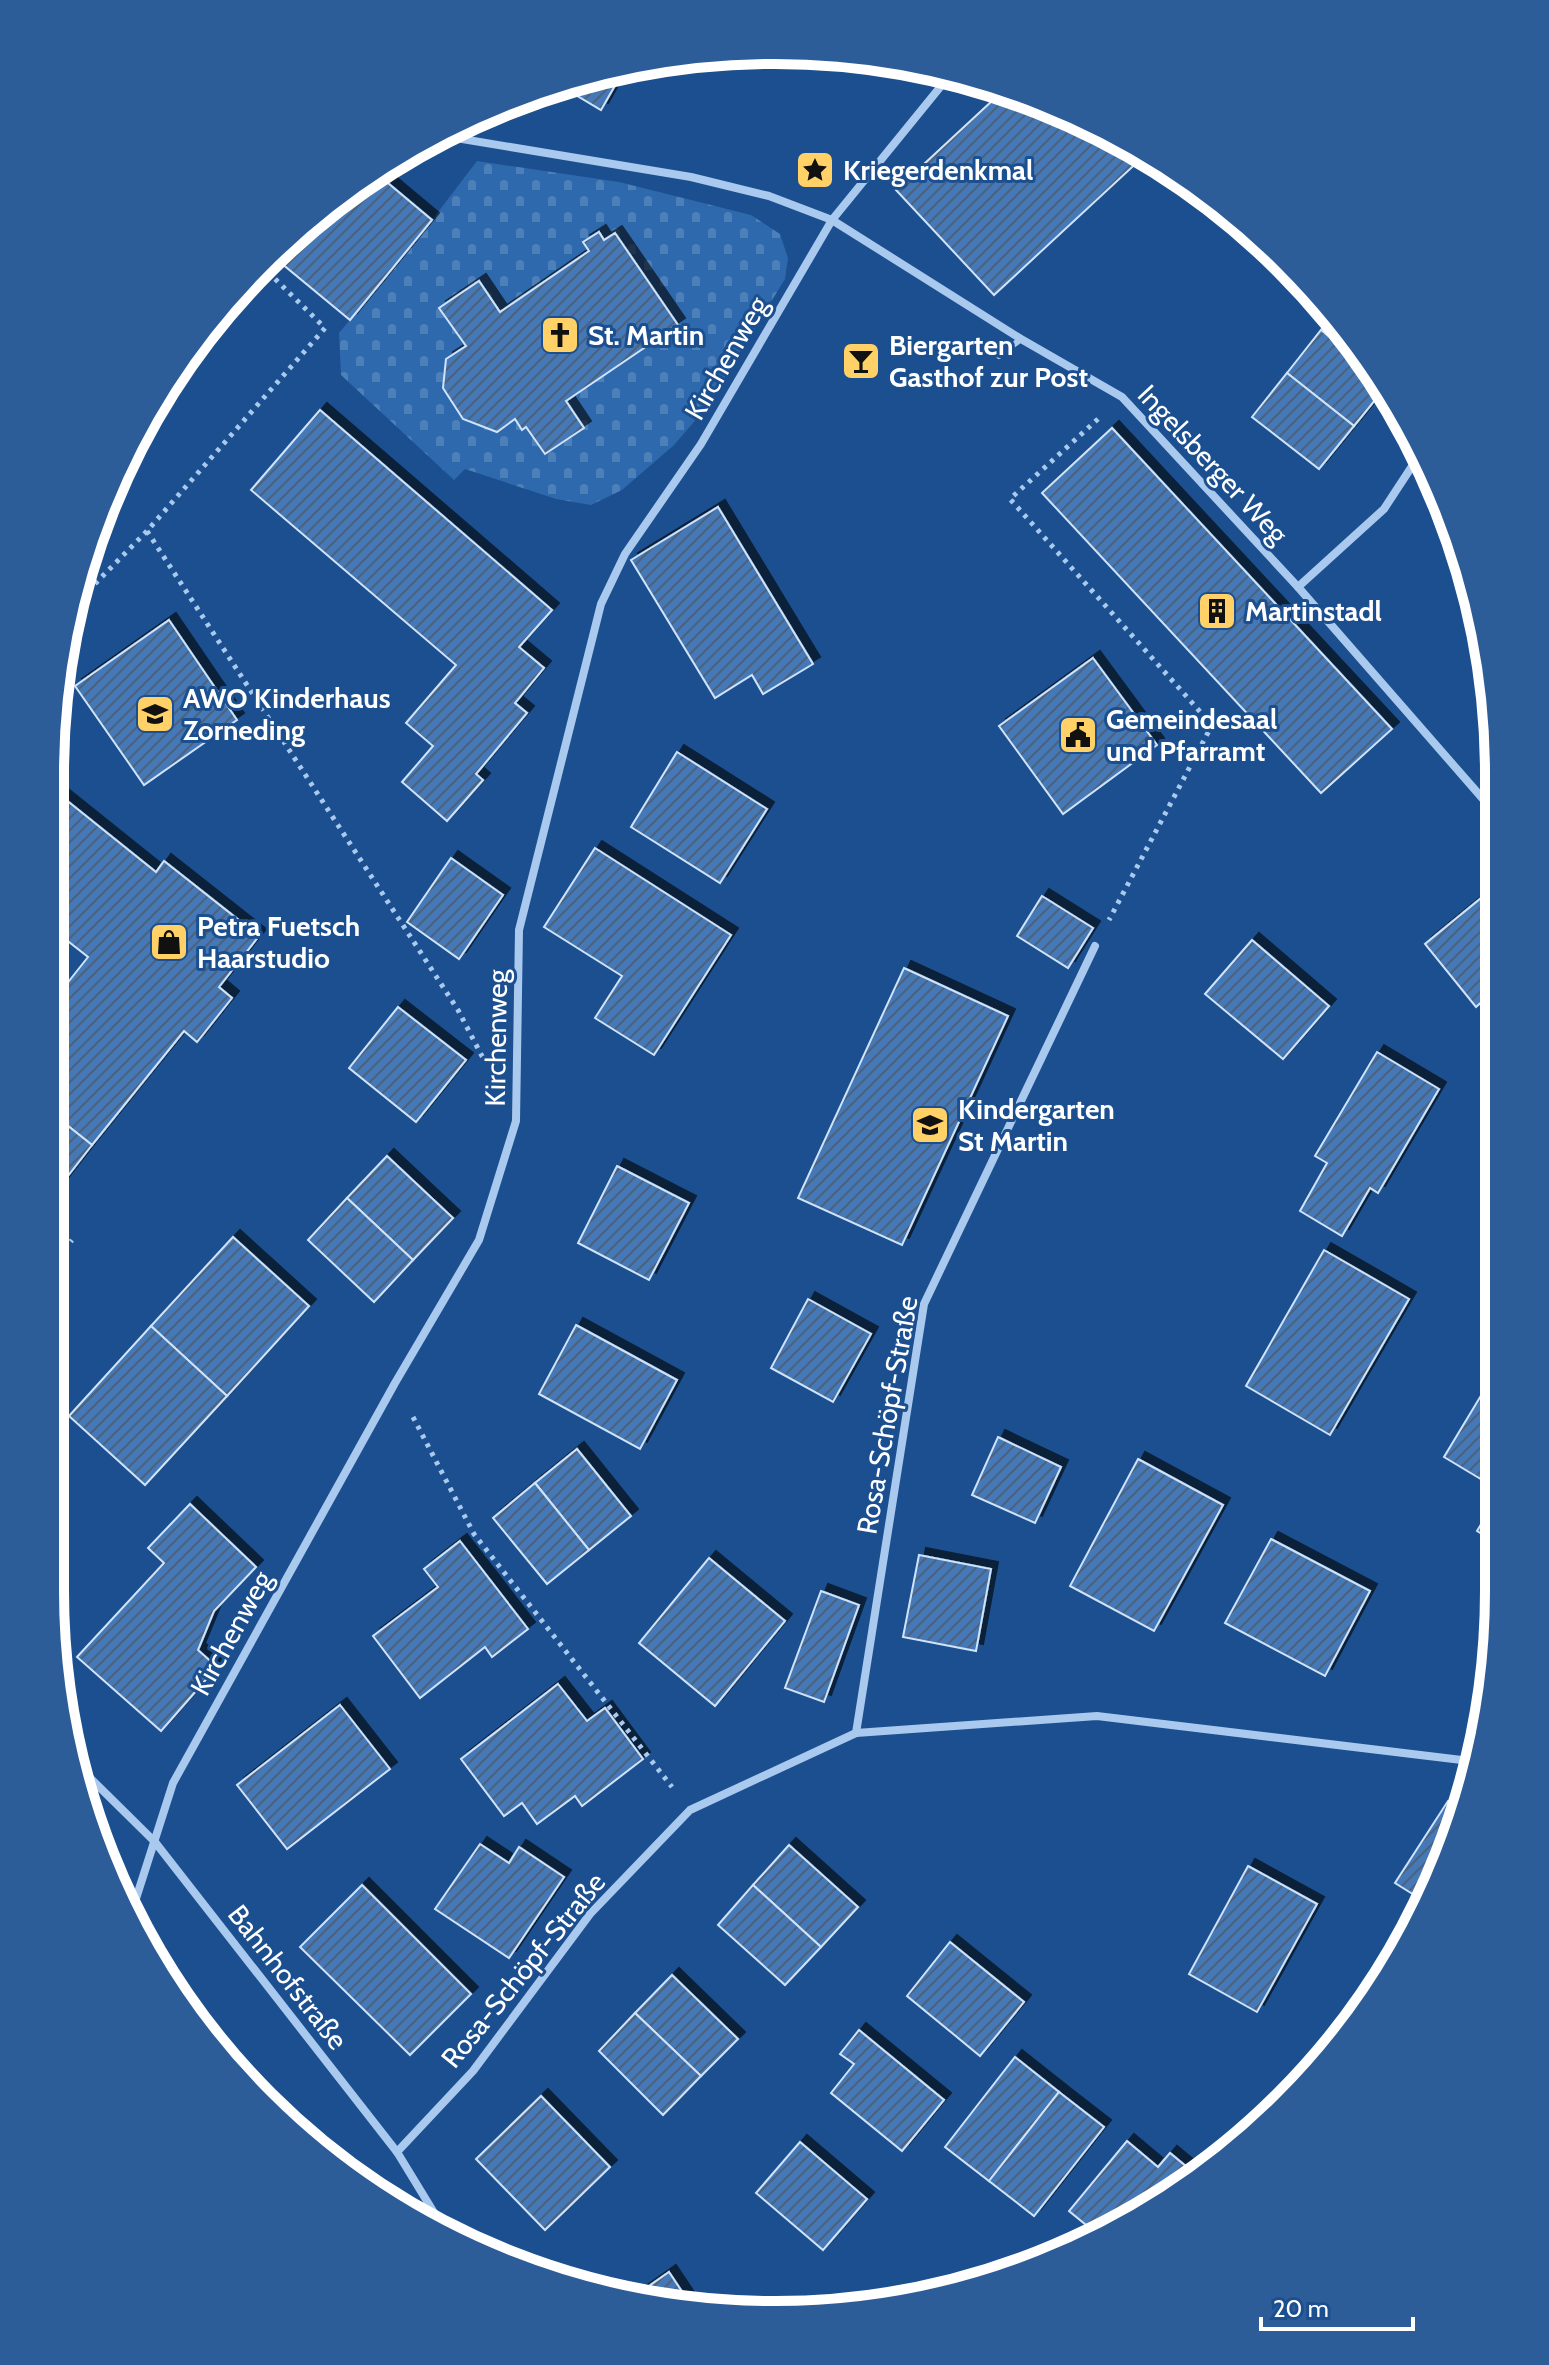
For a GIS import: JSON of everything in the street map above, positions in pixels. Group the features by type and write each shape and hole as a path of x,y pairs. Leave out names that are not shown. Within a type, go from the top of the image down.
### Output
{"street":[{"name":"Kirchenweg","path":"135,1901 173,1783 395,1383 479,1240 516,1121 519,930 601,604 625,554 701,444 832,220 942,85"},
{"name":"Ingelsberger Weg","path":"458,138 691,177 769,196 832,220 1021,339 1122,397 1298,587 1485,801"},
{"path":"1298,587 1384,509 1414,464"},
{"name":"Rosa-Schöpf-Straße","path":"856,1733 924,1304 1095,946"},
{"name":"Rosa-Schöpf-Straße","path":"397,2152 473,2071 590,1914 690,1810 856,1733 1097,1716 1464,1760"},
{"name":"Bahnhofstraße","path":"89,1777 155,1842 397,2152 435,2215"}],"lane":[{"path":"999,356 1021,339"}],"path":[{"path":"88,591 147,531 325,328 270,274"},
{"path":"1095,946 1212,725 1010,499 1122,397"},
{"path":"147,531 458,1010 487,1066"},
{"path":"64,1250 72,1240"},
{"path":"395,1383 474,1534 690,1810"}],"green space":[{"path":"477,161 619,182 751,215 780,234 788,258 785,279 705,409 674,445 622,490 591,505 556,499 465,469 454,480 341,375 339,333","holes":["599,232 604,240 615,233 678,324 566,401 584,428 545,454 526,427 515,419 496,432 463,419 443,388 446,359 465,346 440,308 478,281 500,312 589,251 583,242"]}],"building":[{"path":"617,82 601,110 573,94"},
{"path":"994,99 1089,137 1136,163 994,295 896,190"},
{"path":"385,181 432,220 350,320 281,263 342,211"},
{"name":"St. Martin","path":"599,232 604,240 615,233 678,325 566,401 584,428 545,454 526,427 522,430 515,419 497,432 463,419 443,388 446,359 466,346 439,308 479,281 500,312 589,251 583,242"},
{"path":"1325,326 1341,346 1321,330"},
{"path":"1321,330 1341,346 1377,398 1354,426 1287,373"},
{"path":"1287,373 1354,426 1319,469 1252,417"},
{"path":"320,410 552,610 519,647 544,668 515,703 527,713 476,774 483,780 447,821 402,782 433,746 406,723 456,665 251,490"},
{"name":"Martinstadl","path":"1112,428 1392,729 1321,793 1042,493"},
{"path":"718,507 813,664 763,694 752,675 715,698 631,560"},
{"path":"169,620 237,720 144,785 75,686"},
{"name":"Gemeindesaal und Pfarramt","path":"1093,658 1157,745 1063,814 999,726"},
{"path":"677,752 767,809 720,883 631,827"},
{"path":"64,798 156,872 164,861 259,936 219,987 232,998 197,1042 184,1031 92,1145 64,1123 64,987 88,957 64,938"},
{"path":"595,848 731,935 654,1055 595,1018 622,976 544,927"},
{"path":"451,858 503,895 459,959 407,922"},
{"path":"1485,895 1485,999 1476,1007 1425,944"},
{"path":"1042,896 1093,928 1068,968 1017,936"},
{"path":"1252,940 1329,1006 1283,1059 1205,994"},
{"path":"904,968 1008,1016 902,1245 798,1198"},
{"path":"398,1007 466,1060 416,1122 349,1068"},
{"path":"1377,1052 1439,1089 1378,1193 1370,1188 1342,1236 1300,1211 1327,1163 1315,1156"},
{"path":"64,1123 92,1145 64,1181"},
{"path":"387,1156 453,1218 413,1260 347,1198"},
{"path":"617,1166 689,1203 649,1280 578,1243"},
{"path":"347,1198 413,1260 374,1302 308,1240"},
{"path":"233,1237 309,1306 227,1396 151,1326"},
{"path":"1324,1250 1409,1299 1330,1435 1246,1386"},
{"path":"808,1299 871,1334 833,1402 771,1368"},
{"path":"576,1325 677,1380 640,1449 539,1394"},
{"path":"151,1326 227,1396 145,1485 69,1416"},
{"path":"1485,1389 1485,1482 1444,1457"},
{"path":"998,1437 1061,1467 1035,1523 972,1495"},
{"path":"577,1449 631,1516 589,1550 535,1483"},
{"path":"1138,1459 1223,1505 1154,1631 1070,1586"},
{"path":"535,1483 589,1550 547,1584 493,1518"},
{"path":"190,1504 256,1567 214,1611 198,1650 217,1667 161,1731 77,1657 164,1563 148,1548"},
{"path":"1485,1518 1485,1536 1477,1531"},
{"path":"1271,1539 1370,1591 1325,1676 1225,1623"},
{"path":"460,1541 528,1629 492,1657 485,1647 420,1698 373,1636 438,1587 424,1569"},
{"path":"919,1555 991,1569 976,1651 903,1637"},
{"path":"709,1558 785,1621 715,1706 639,1643"},
{"path":"821,1591 859,1605 824,1702 785,1688"},
{"path":"558,1684 587,1721 605,1708 643,1759 582,1806 575,1796 537,1824 522,1803 504,1816 461,1759"},
{"path":"340,1705 390,1769 287,1849 237,1785"},
{"path":"1448,1801 1452,1803 1416,1896 1395,1883"},
{"path":"480,1844 509,1863 519,1847 564,1877 509,1958 435,1909"},
{"path":"789,1845 858,1907 821,1947 753,1885"},
{"path":"1248,1866 1317,1904 1257,2012 1189,1974"},
{"path":"362,1885 471,1994 410,2055 300,1947"},
{"path":"753,1885 821,1947 785,1985 718,1925"},
{"path":"950,1942 1024,2002 980,2056 907,1996"},
{"path":"672,1975 738,2039 701,2076 635,2013"},
{"path":"635,2013 701,2076 663,2115 599,2051"},
{"path":"859,2030 944,2100 902,2151 831,2093 854,2064 840,2054"},
{"path":"1015,2057 1059,2092 989,2181 945,2147"},
{"path":"1059,2092 1104,2127 1034,2216 989,2181"},
{"path":"541,2096 610,2167 545,2230 476,2159"},
{"path":"1127,2141 1158,2167 1170,2153 1188,2168 1130,2206 1090,2228 1069,2211"},
{"path":"800,2142 867,2199 823,2250 756,2193"},
{"path":"669,2272 684,2295 682,2295 645,2289"}],"place":[{"name":"Kriegerdenkmal","path":"815,170"},
{"name":"St. Martin","path":"560,335"},
{"name":"Biergarten Gasthof zur Post","path":"861,361"},
{"name":"Martinstadl","path":"1217,611"},
{"name":"AWO Kinderhaus Zorneding","path":"155,714"},
{"name":"Gemeindesaal und Pfarramt","path":"1078,735"},
{"name":"Petra Fuetsch Haarstudio","path":"169,942"},
{"name":"Kindergarten St Martin","path":"930,1125"}]}
